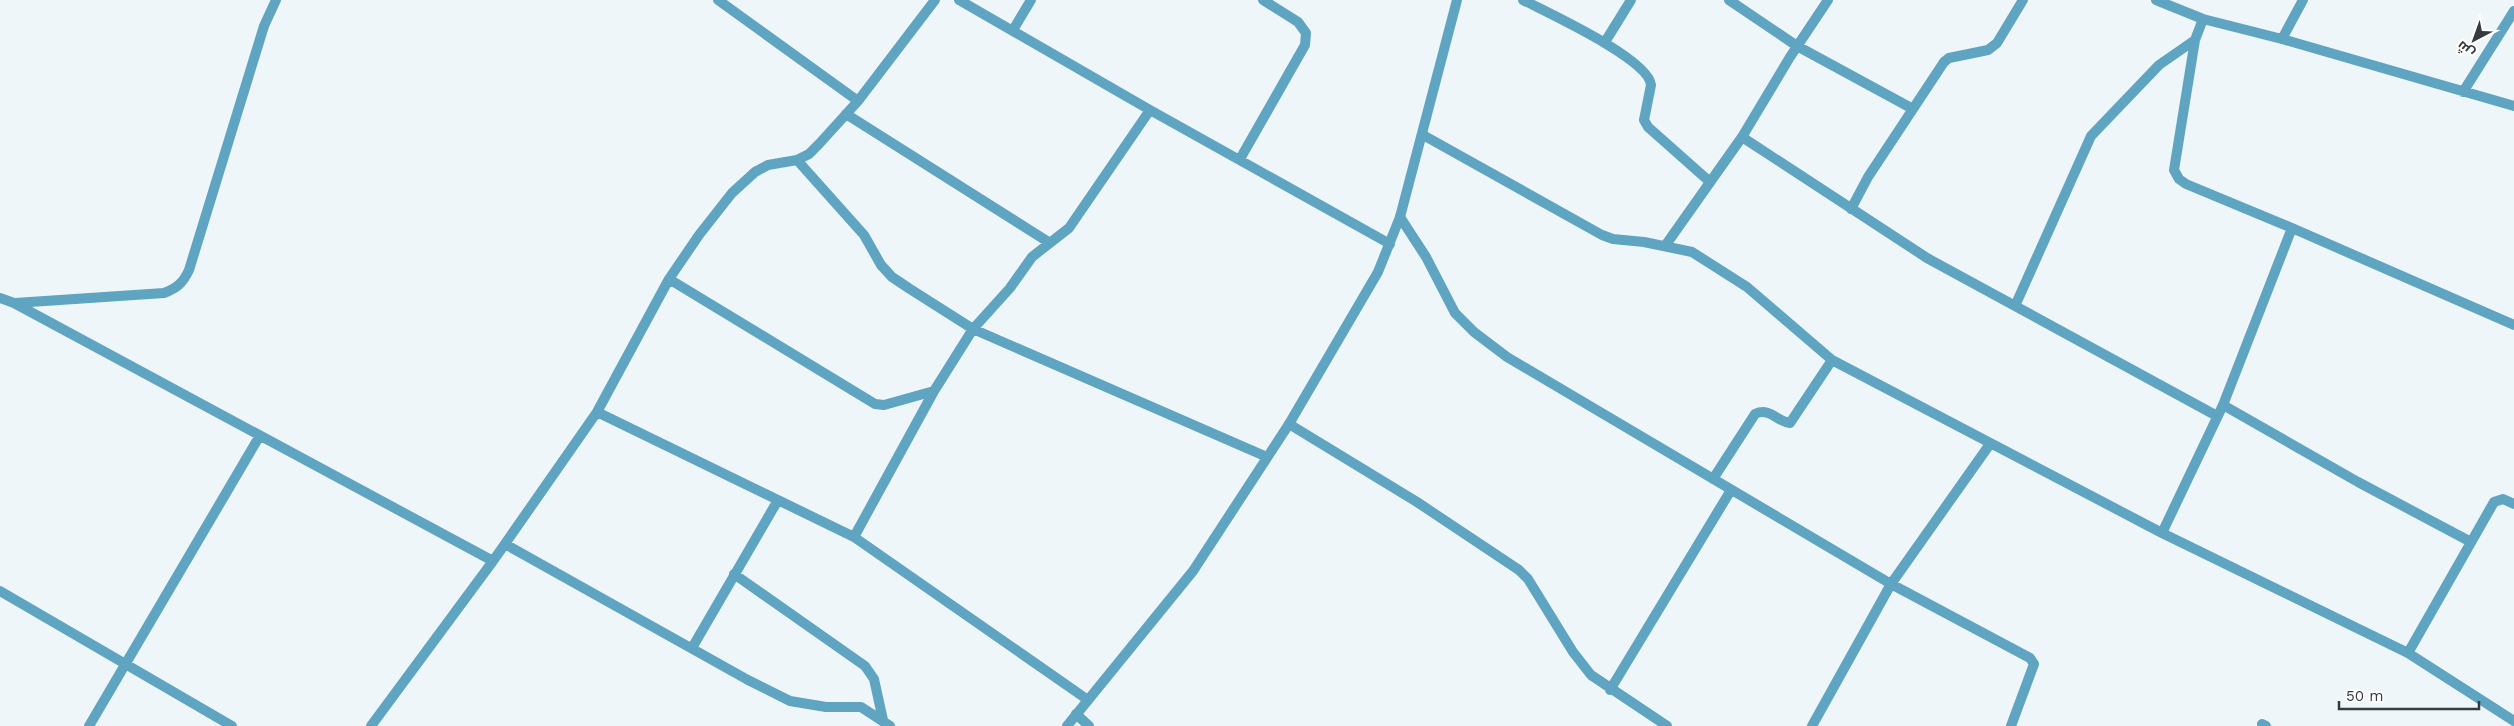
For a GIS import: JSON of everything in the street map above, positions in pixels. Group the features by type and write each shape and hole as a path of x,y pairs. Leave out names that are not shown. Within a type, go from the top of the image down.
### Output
{"street":[{"path":"14,303 164,292 176,288 184,281 264,26 276,0"},
{"path":"718,0 858,101"},
{"path":"371,726 493,561 596,412 669,279 704,228 732,193 755,172 768,164 796,160 809,154 858,101 935,0"},
{"path":"959,0 1150,110 1390,244"},
{"path":"1013,30 1031,0"},
{"path":"1240,159 1305,45 1306,33 1298,22 1263,0"},
{"path":"1067,726 1193,570 1289,424 1378,272 1400,218 1457,0"},
{"path":"1523,0 1605,42 1644,71 1651,79 1644,120 1648,127 1710,182"},
{"path":"1605,42 1631,0"},
{"path":"1729,0 1796,46 1913,109"},
{"path":"1665,246 1742,137 1796,46 1828,0"},
{"path":"1851,209 1868,177 1946,60 1988,50 1997,43 2024,0"},
{"path":"2156,0 2203,19 2282,39 2514,106"},
{"path":"2282,39 2303,0"},
{"path":"2463,92 2514,11"},
{"path":"2203,19 2196,40 2174,170 2179,179 2186,184 2514,325"},
{"path":"2015,306 2091,136 2159,64 2196,40"},
{"path":"854,537 934,391 973,329 1010,288 1032,257 1069,228 1150,110"},
{"path":"846,114 1050,243"},
{"path":"1423,135 1602,235 1613,239 1665,246 1692,252 1747,286 1832,360 2162,533 2408,653 2514,721"},
{"path":"1742,137 1927,258 2217,416"},
{"path":"796,160 864,235 881,265 892,277 973,329 1268,457"},
{"path":"1400,218 1426,257 1455,314 1474,332 1507,356 1891,584 2030,658 2034,664 2011,726"},
{"path":"2162,533 2222,405 2292,228"},
{"path":"669,279 875,404 884,405 934,391"},
{"path":"0,298 14,303 170,386 259,436 493,561"},
{"path":"1713,479 1755,414 1762,411 1768,412 1790,423 1832,360"},
{"path":"2222,405 2358,482 2471,542"},
{"path":"596,412 854,537 1088,700"},
{"path":"1289,424 1417,502 1519,570 1528,579 1573,652 1591,675 1610,690 1667,726"},
{"path":"89,726 259,436"},
{"path":"1812,726 1891,584 1990,444"},
{"path":"1610,690 1731,490"},
{"path":"2408,653 2494,502 2503,499 2514,504"},
{"path":"692,648 778,500"},
{"path":"505,544 790,701 826,707 861,707 887,723"},
{"path":"734,574 865,666 874,679 887,723"},
{"path":"0,590 126,662 232,726"},
{"path":"1076,714 1089,726"}]}
